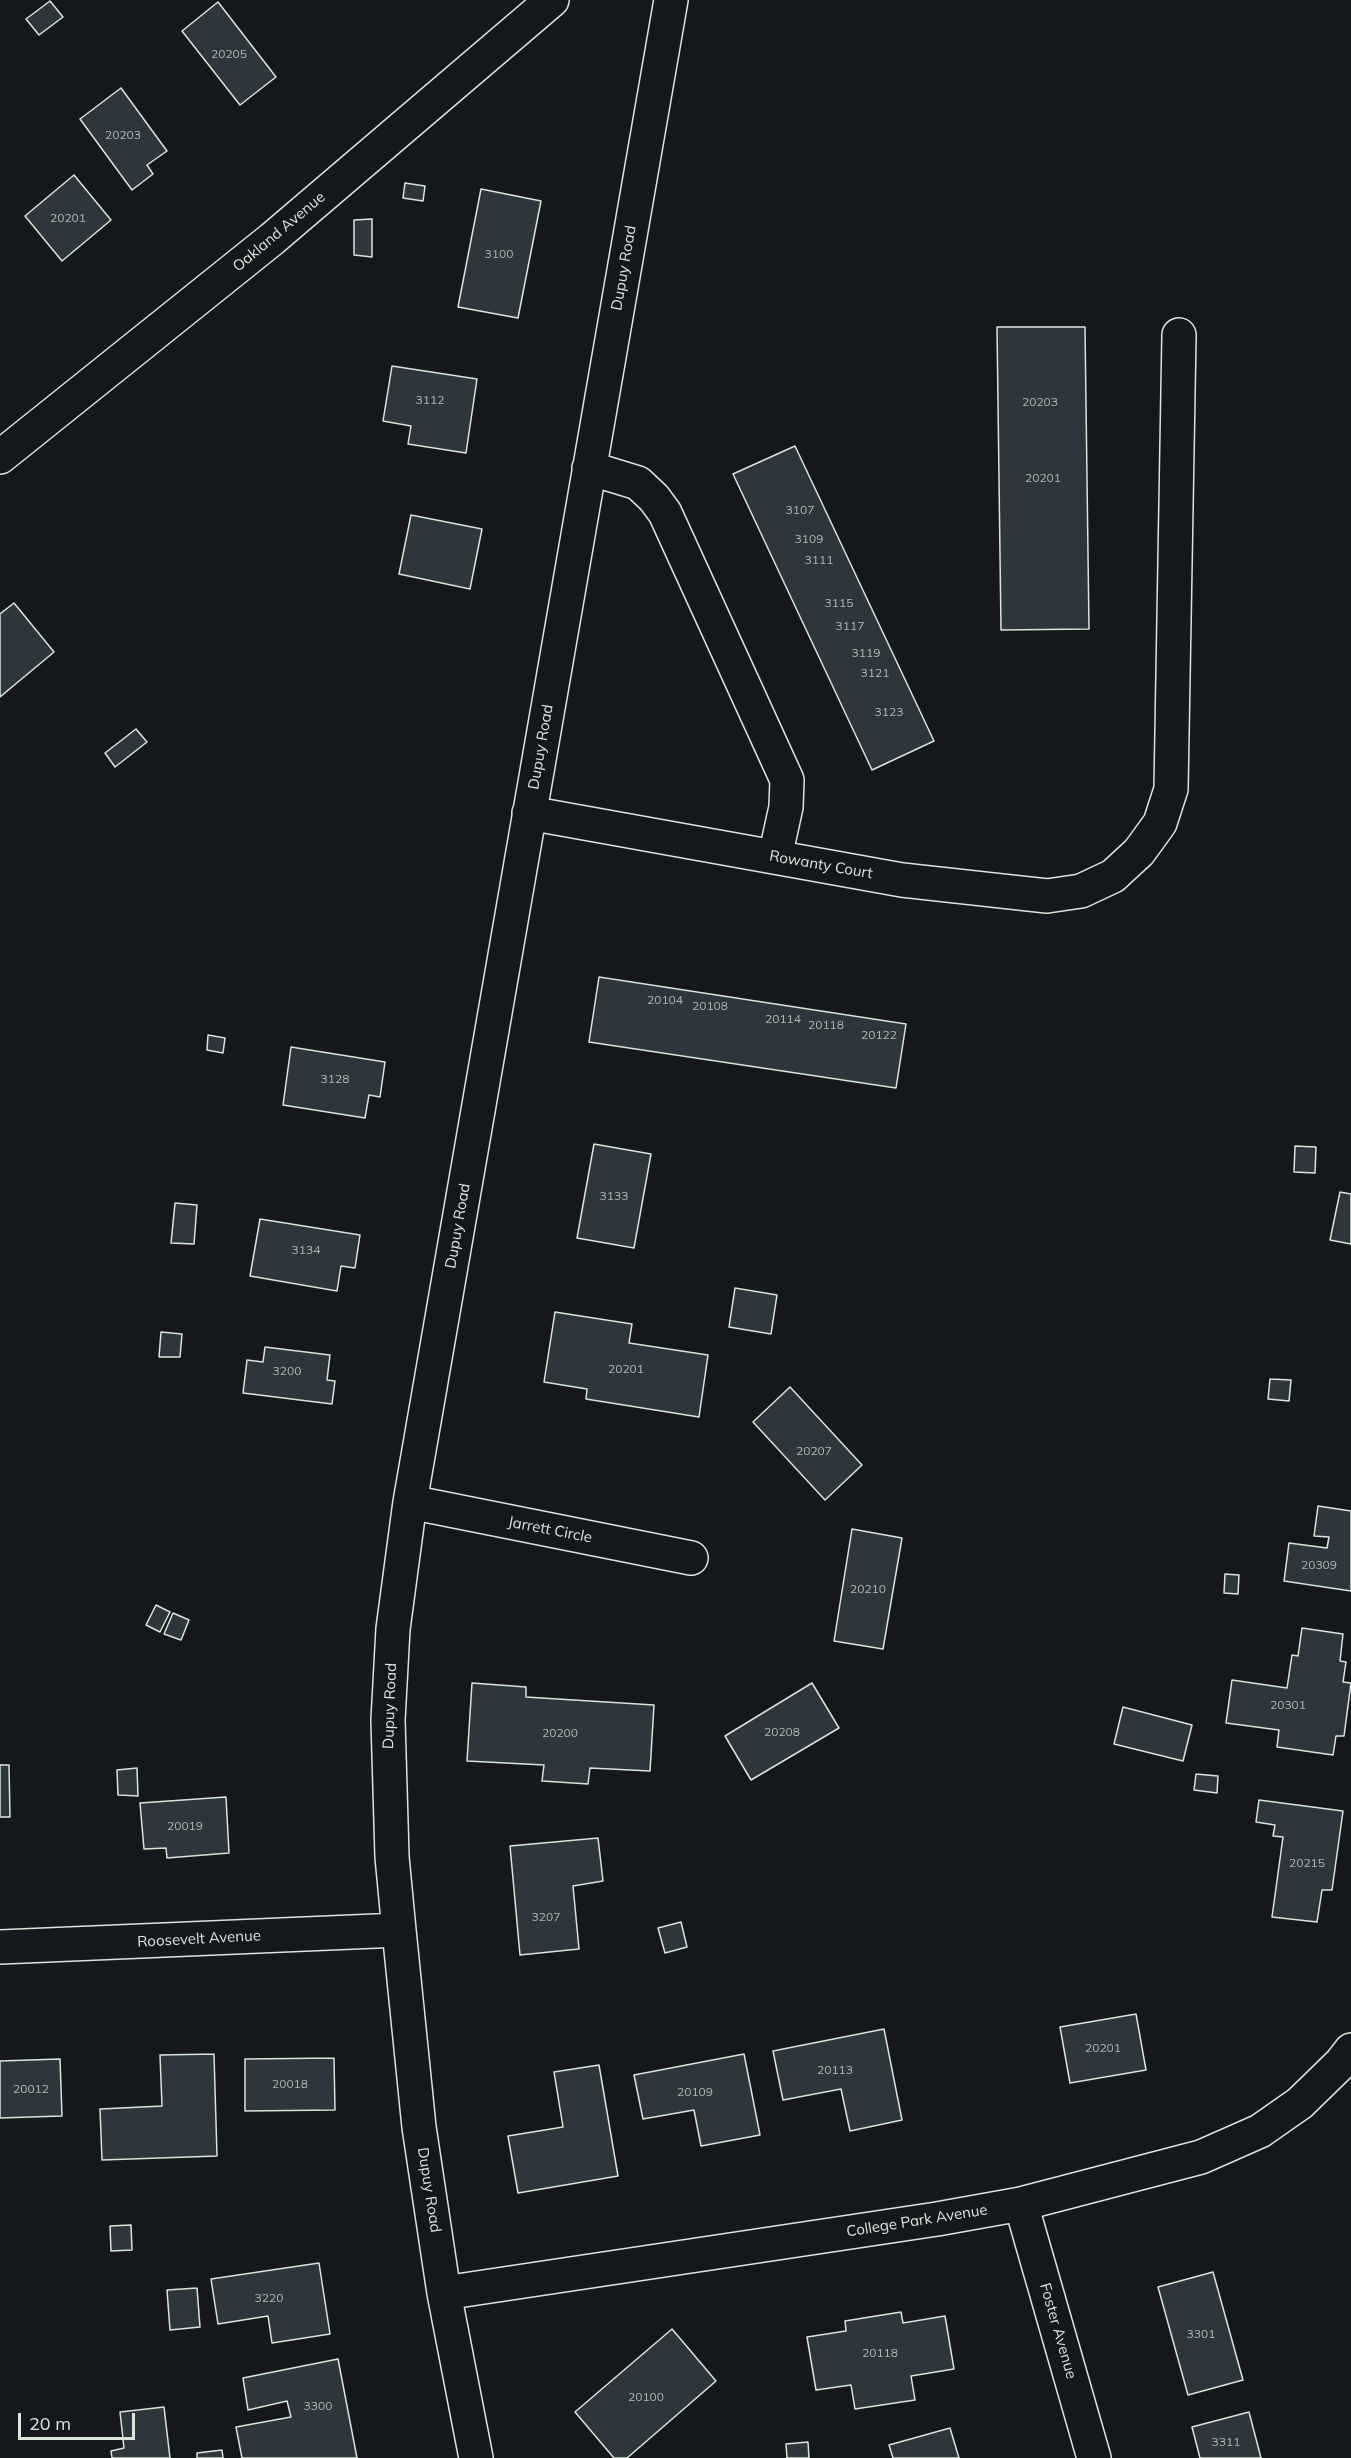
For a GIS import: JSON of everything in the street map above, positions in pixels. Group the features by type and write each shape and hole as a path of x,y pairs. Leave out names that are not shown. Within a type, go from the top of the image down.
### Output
{"street":[{"name":"Oakland Avenue","path":"0,457 272,239 552,0"},
{"name":"Dupuy Road","path":"476,2458 444,2293 419,2127 399,1930 392,1857 388,1720 393,1629 410,1502 671,0"},
{"name":"Rowanty Court","path":"529,813 902,880 1047,896 1082,891 1113,876 1139,852 1160,823 1172,789 1179,334"},
{"path":"589,468 638,483 654,498 664,513 787,780 786,807 775,857"},
{"name":"Jarrett Circle","path":"410,1502 691,1558"},
{"name":"Roosevelt Avenue","path":"0,1947 399,1930"},
{"name":"College Park Avenue","path":"444,2293 937,2219 1021,2204 1201,2157 1260,2131 1300,2103 1341,2063 1351,2050"},
{"name":"Foster Avenue","path":"1021,2204 1094,2458"}],"building":[{"path":"50,1 63,17 39,35 26,19"},
{"path":"218,2 276,77 240,105 182,31"},
{"path":"121,88 167,151 147,165 153,174 132,190 80,119"},
{"path":"74,175 111,220 62,261 25,216"},
{"path":"405,183 425,186 423,201 403,198"},
{"path":"481,189 541,201 518,318 458,307"},
{"path":"372,219 372,257 354,255 354,220"},
{"path":"997,327 1085,327 1089,629 1001,630"},
{"path":"392,366 477,379 466,453 408,444 411,426 383,421"},
{"path":"795,446 934,741 872,770 733,474"},
{"path":"411,515 482,529 470,589 399,574"},
{"path":"14,603 54,652 0,697 0,614"},
{"path":"136,729 147,742 115,767 105,753"},
{"path":"599,977 906,1024 896,1088 589,1042"},
{"path":"208,1035 225,1038 223,1053 207,1050"},
{"path":"291,1047 385,1062 380,1097 369,1095 365,1118 283,1105"},
{"path":"594,1144 651,1154 634,1248 577,1238"},
{"path":"1295,1146 1316,1147 1315,1173 1294,1172"},
{"path":"1340,1192 1351,1194 1351,1244 1330,1240"},
{"path":"175,1203 197,1205 194,1244 171,1243"},
{"path":"260,1219 360,1235 355,1268 341,1266 337,1291 250,1276"},
{"path":"735,1288 777,1295 771,1334 729,1327"},
{"path":"555,1312 632,1324 629,1343 708,1355 699,1417 586,1399 587,1389 544,1382"},
{"path":"161,1332 182,1334 180,1357 159,1357"},
{"path":"265,1347 330,1355 327,1380 335,1381 332,1404 243,1393 247,1360 263,1362"},
{"path":"1270,1379 1291,1380 1289,1401 1268,1399"},
{"path":"790,1387 862,1465 825,1500 753,1422"},
{"path":"1318,1506 1351,1511 1351,1591 1284,1581 1289,1543 1327,1548 1329,1537 1314,1536"},
{"path":"852,1529 902,1538 883,1649 834,1641"},
{"path":"1225,1574 1239,1575 1238,1594 1224,1593"},
{"path":"156,1605 170,1612 160,1632 146,1625"},
{"path":"173,1613 189,1620 181,1640 164,1634"},
{"path":"1302,1628 1343,1634 1340,1661 1346,1662 1343,1682 1351,1683 1344,1736 1336,1736 1333,1755 1277,1747 1279,1730 1226,1723 1232,1680 1287,1688 1292,1655 1298,1656"},
{"path":"472,1683 526,1687 526,1697 654,1705 650,1771 590,1768 588,1784 542,1781 544,1765 467,1761"},
{"path":"812,1683 839,1728 751,1780 725,1736"},
{"path":"1123,1707 1192,1725 1183,1761 1114,1744"},
{"path":"0,1765 9,1765 10,1817 0,1817"},
{"path":"137,1768 138,1796 118,1795 117,1770"},
{"path":"1196,1774 1218,1776 1217,1793 1194,1790"},
{"path":"226,1797 229,1853 167,1858 166,1848 144,1849 140,1803"},
{"path":"1259,1800 1343,1811 1332,1890 1322,1890 1317,1922 1272,1917 1283,1837 1273,1836 1275,1825 1256,1822"},
{"path":"598,1838 603,1881 573,1886 579,1949 520,1955 510,1846"},
{"path":"681,1922 687,1947 665,1953 658,1928"},
{"path":"1136,2014 1146,2070 1070,2083 1060,2027"},
{"path":"884,2029 902,2120 850,2131 841,2089 783,2100 773,2051"},
{"path":"214,2054 217,2156 102,2160 100,2109 162,2106 160,2055"},
{"path":"744,2054 760,2135 701,2146 694,2110 643,2119 634,2075"},
{"path":"334,2058 335,2110 245,2111 245,2059"},
{"path":"60,2059 62,2116 0,2118 0,2061"},
{"path":"599,2065 618,2176 518,2193 508,2136 563,2127 554,2072"},
{"path":"131,2225 132,2250 111,2251 110,2226"},
{"path":"319,2263 330,2334 272,2343 268,2316 218,2324 211,2279"},
{"path":"1213,2272 1243,2380 1188,2395 1158,2287"},
{"path":"197,2288 200,2327 170,2330 167,2290"},
{"path":"901,2312 903,2323 945,2316 954,2369 911,2376 915,2400 855,2409 851,2385 816,2390 807,2337 846,2331 845,2321"},
{"path":"672,2329 716,2381 627,2458 614,2458 575,2412"},
{"path":"338,2359 357,2458 242,2458 236,2427 291,2417 287,2401 248,2410 243,2378"},
{"path":"164,2407 170,2458 112,2458 111,2451 124,2448 120,2412"},
{"path":"1249,2412 1261,2458 1200,2458 1192,2427"},
{"path":"950,2428 959,2458 893,2458 889,2445"},
{"path":"808,2442 809,2458 787,2458 786,2444"},
{"path":"222,2450 223,2458 197,2458 197,2453"}]}
